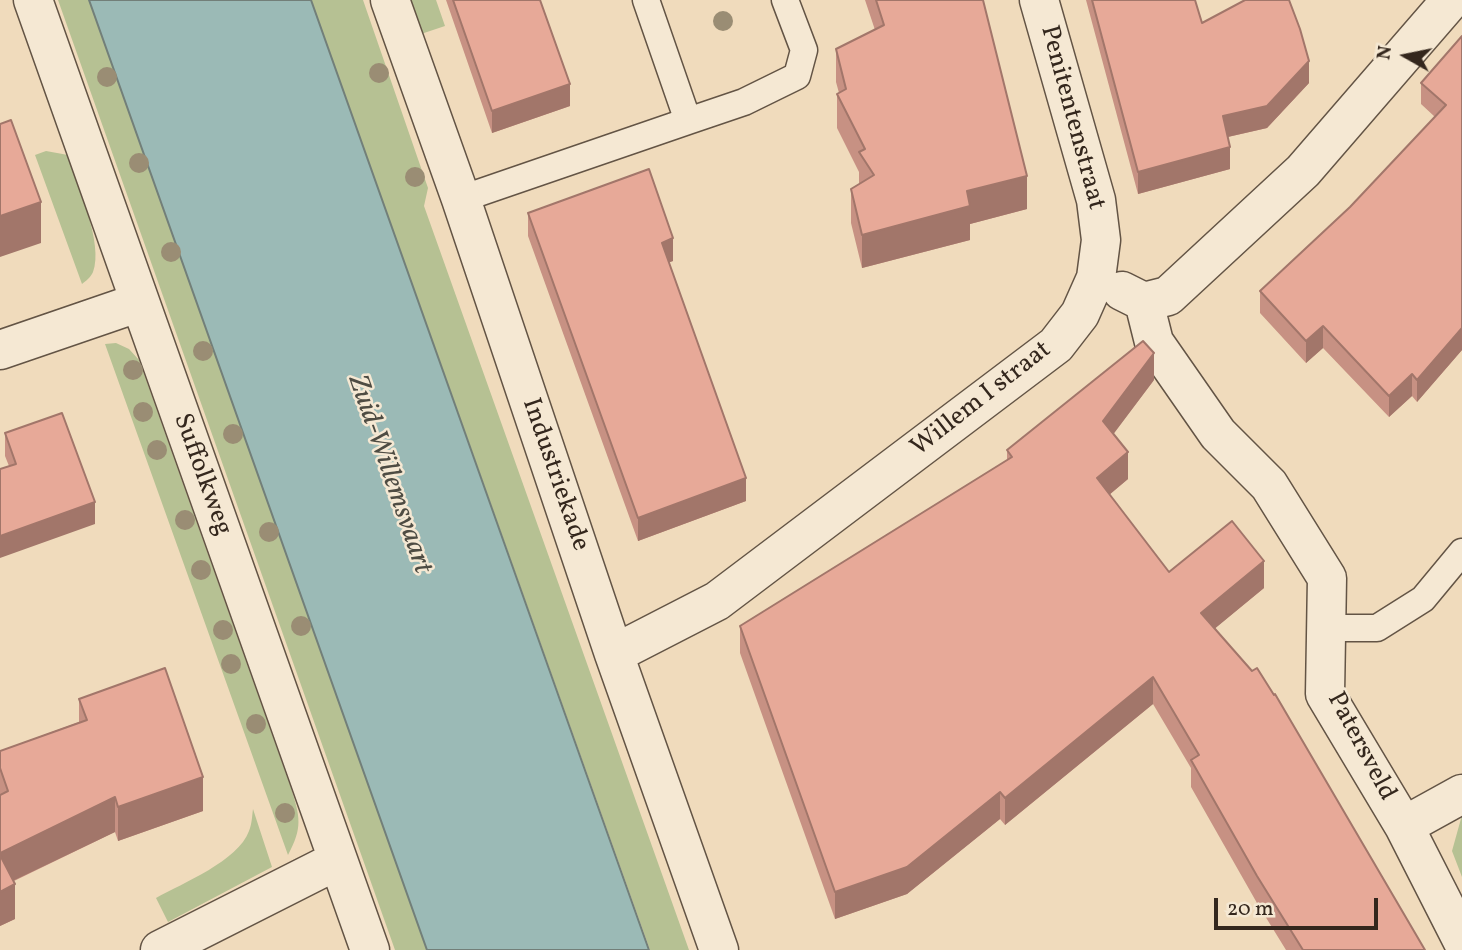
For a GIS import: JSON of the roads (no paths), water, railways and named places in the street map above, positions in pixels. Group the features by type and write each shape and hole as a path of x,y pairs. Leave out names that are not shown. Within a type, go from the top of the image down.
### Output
{"street":[{"name":"Suffolkweg","path":"33,0 370,950"},
{"name":"Industriekade","path":"390,0 461,199 614,654 719,950"},
{"name":"Penitentenstraat","path":"1039,0 1096,200 1101,240 1096,278"},
{"path":"1096,278 1144,302 1168,296 1303,171 1451,0"},
{"name":"Willem I straat","path":"614,654 717,601 1056,345 1080,314 1096,278"},
{"path":"0,350 140,302"},
{"name":"Patersveld","path":"1144,302 1154,342 1218,434 1269,485 1327,578 1325,694 1404,826 1462,940"},
{"path":"1404,826 1462,794"},
{"path":"160,950 338,860"}],"lane":[{"path":"646,0 688,121"},
{"path":"461,199 744,102 797,76 804,50 785,0"},
{"path":"1327,628 1377,628 1423,599 1462,552"}],"water":[{"name":"Zuid-Willemsvaart","path":"89,0 311,0 649,950 427,950"}]}
